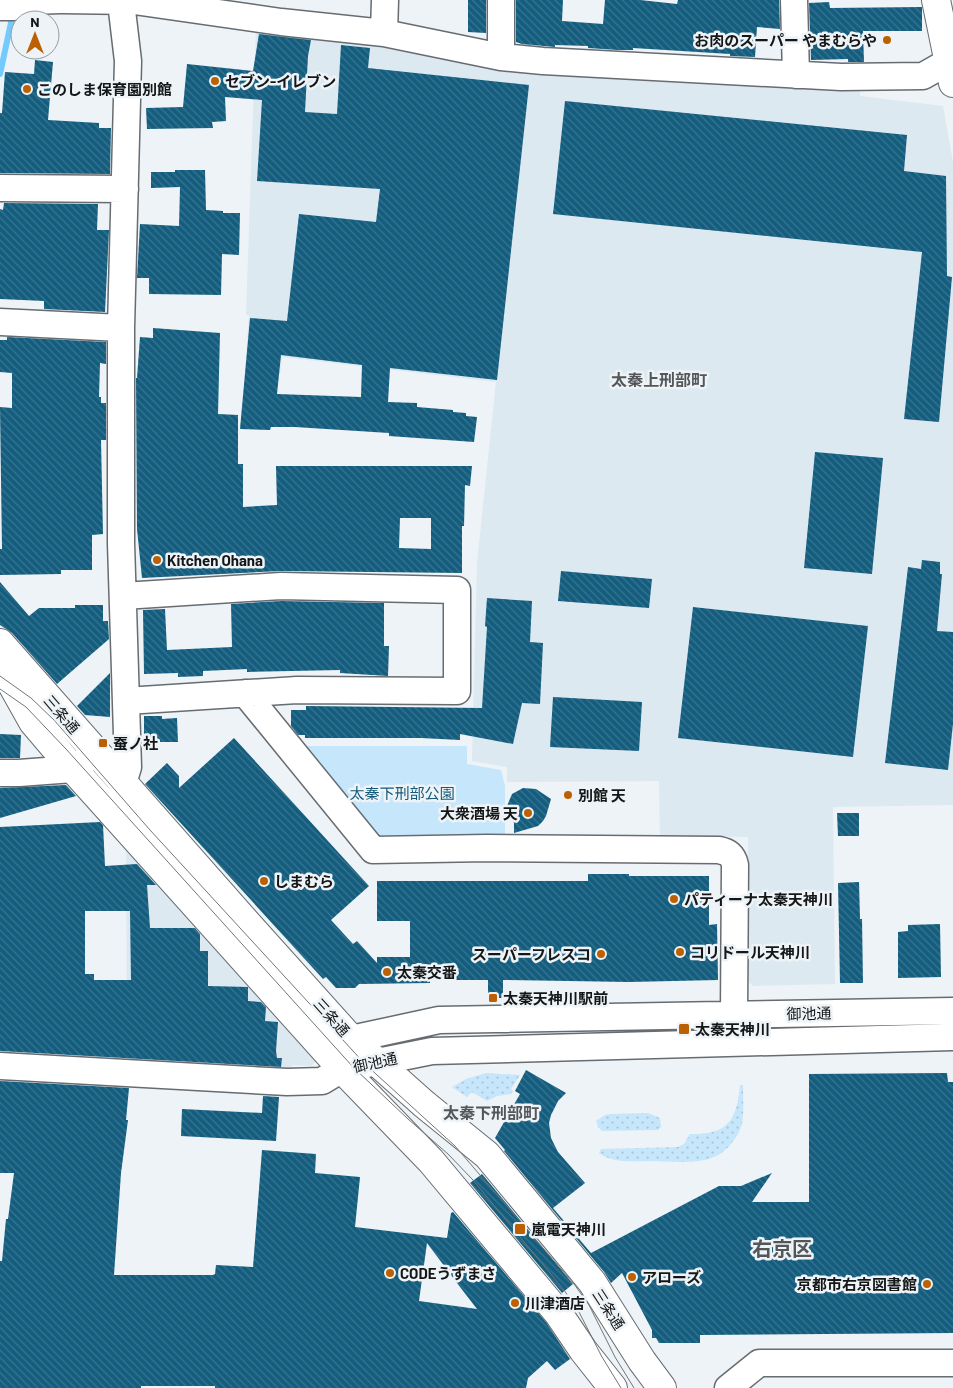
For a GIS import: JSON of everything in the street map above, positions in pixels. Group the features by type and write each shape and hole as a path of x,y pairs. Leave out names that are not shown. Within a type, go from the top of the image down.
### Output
{"main road":[{"path":"936,0 951,68"},
{"path":"950,0 953,14"},
{"name":"三条通","path":"0,643 122,783 352,1038 424,1104 487,1155 592,1282 642,1362 662,1388"},
{"name":"三条通","path":"0,663 34,722 73,769 342,1069 399,1127 459,1194 558,1313 610,1386"}],"street":[{"path":"384,0 384,33"},
{"path":"500,57 501,0"},
{"path":"794,0 796,75"},
{"path":"0,7 14,7 32,1 130,1 281,22 384,33 500,57 553,62 841,77 923,76 951,68"},
{"path":"120,820 122,783 128,767 121,543 121,328 130,1"},
{"path":"0,188 125,189"},
{"path":"0,322 121,328"},
{"path":"123,596 281,586 457,590 457,691 297,690 126,701"},
{"path":"245,693 373,850 487,848 719,850 731,855 735,865 734,1014"},
{"path":"0,773 73,769 96,753"},
{"name":"御池通","path":"953,1011 439,1020 352,1038 342,1069 432,1051 953,1037"},
{"path":"0,1066 287,1082 322,1081 342,1069"},
{"path":"728,1388 758,1362 953,1362"}],"shaded area":[{"path":"256,28 499,64 860,91 860,96 943,106 953,162 953,805 833,807 835,984 753,986 747,979 748,837 660,836 659,781 507,782 507,767 472,761 477,563 496,382 282,357 280,374 245,371 249,315 246,315"},
{"path":"126,842 317,1058 311,1066 293,1065 285,1075 127,1067"}],"green space":[{"name":"太秦下刑部公園","path":"299,746 467,746 467,764 501,770 505,786 505,839 381,839"},
{"path":"486,1073 520,1075 511,1089 513,1091 511,1094 497,1096 487,1101 472,1092 467,1097 452,1087 466,1079"},
{"path":"740,1085 743,1085 741,1127 731,1144 714,1157 694,1162 631,1161 611,1159 599,1153 601,1149 678,1147 684,1144 690,1134 713,1132 728,1123 733,1117 739,1097"},
{"path":"648,1113 660,1118 661,1127 658,1130 602,1131 596,1121 605,1115 611,1114"}],"building":[{"path":"468,0 486,0 486,33 468,32"},
{"path":"516,0 563,0 562,21 603,24 605,0 640,0 677,4 678,0 779,0 780,29 757,27 755,57 633,48 633,50 618,50 588,48 588,46 555,45 555,47 522,44 516,42"},
{"path":"829,2 830,8 922,7 922,31 863,31 864,62 848,62 848,59 811,60 809,3"},
{"path":"259,34 311,40 308,56 305,112 337,114 341,45 370,48 368,68 529,85 497,380 390,368 388,402 417,403 417,407 453,410 453,412 466,413 466,416 477,417 474,442 389,436 389,433 295,427 271,427 270,430 240,429 250,318 287,321 299,214 376,222 380,189 257,181 262,100 225,97 226,121 212,122 213,128 147,129 146,108 183,107 187,64 253,71","holes":["281,355 362,365 361,397 277,394"]},
{"path":"35,60 53,62 48,120 99,123 99,128 111,128 110,174 0,173 0,113 2,113 5,72 34,74"},
{"path":"565,101 907,135 904,171 946,176 947,276 952,277 939,422 904,419 922,252 553,214"},
{"path":"175,170 205,170 206,210 240,213 239,255 222,254 221,295 149,294 149,278 137,278 140,224 179,226 180,187 151,188 151,172 175,172"},
{"path":"4,203 98,204 97,230 109,230 105,312 44,309 44,301 0,299 0,209 3,210"},
{"path":"153,328 220,333 218,414 238,415 238,464 243,464 243,507 277,505 276,466 472,466 470,486 465,485 464,526 462,526 462,573 281,571 142,578 137,529 136,378 140,337 153,338","holes":["400,518 431,518 431,549 399,548"]},
{"path":"7,337 106,342 106,364 100,363 99,397 101,397 101,403 106,403 106,440 101,440 103,534 92,535 92,570 61,570 61,574 0,575 0,549 2,549 0,407 12,408 12,373 0,372 0,340 7,340"},
{"path":"815,452 883,458 872,574 804,568"},
{"path":"922,560 940,562 940,574 942,574 937,631 953,632 953,724 948,770 885,763 908,567 921,569"},
{"path":"561,571 652,579 649,608 558,601"},
{"path":"0,582 29,616 39,608 75,608 75,605 103,605 103,621 108,621 109,639 57,684 12,633 0,625"},
{"path":"487,598 532,601 530,642 543,643 540,704 522,703 513,744 460,734 460,740 305,738 305,735 298,735 291,726 291,710 306,710 306,706 482,708"},
{"path":"281,601 384,603 384,646 389,646 388,676 340,673 340,670 247,672 247,669 203,671 203,676 178,677 178,673 144,674 143,610 165,609 167,650 232,647 231,604"},
{"path":"693,607 868,626 853,757 678,738"},
{"path":"110,673 110,717 85,715 77,706"},
{"path":"553,697 642,702 639,751 550,747"},
{"path":"144,716 162,716 162,719 177,718 178,742 144,742"},
{"path":"0,734 21,735 20,758 0,758"},
{"path":"234,738 369,886 331,920 353,944 357,941 377,963 377,957 410,957 410,921 377,921 377,881 588,881 588,874 709,876 709,925 717,924 718,980 629,982 503,980 503,998 488,998 488,980 430,980 430,983 359,984 355,988 336,988 326,977 323,979 145,784 167,763 179,776 179,788"},
{"path":"66,785 76,796 0,818 0,788"},
{"path":"523,788 536,789 551,799 546,816 538,826 514,833 514,823 507,806 512,794"},
{"path":"837,813 859,813 859,836 838,836"},
{"path":"100,822 103,825 105,866 137,864 156,885 147,885 150,928 195,928 200,934 200,951 208,951 208,986 248,987 248,1001 261,1002 266,1007 265,1021 278,1022 276,1051 277,1058 282,1058 281,1067 0,1051 0,827","holes":["85,911 130,911 131,980 94,980 94,974 85,974"]},
{"path":"859,882 860,919 862,919 863,983 840,983 838,883"},
{"path":"940,924 941,977 898,978 898,932 908,931 908,925"},
{"path":"526,1070 566,1093 558,1101 551,1115 549,1123 551,1138 558,1152 585,1183 553,1208 591,1253 719,1186 741,1186 772,1173 752,1202 809,1202 809,1074 947,1073 948,1082 953,1082 953,1333 700,1335 700,1343 659,1343 656,1338 652,1338 652,1330 622,1273 611,1283 495,1138 520,1094 515,1091"},
{"path":"0,1081 129,1088 126,1120 128,1120 121,1173 114,1275 213,1275 215,1274 216,1265 253,1267 262,1150 316,1154 315,1173 360,1177 355,1227 447,1238 451,1213 453,1212 546,1322 570,1359 555,1370 547,1361 528,1378 526,1388 215,1388 215,1386 141,1386 141,1388 0,1388 0,1261 2,1261 6,1219 8,1219 14,1173 0,1173","holes":["427,1243 477,1309 419,1301"]},
{"path":"263,1096 279,1097 276,1141 181,1136 182,1109 262,1113"},
{"path":"482,1174 573,1284 562,1293 470,1183"}],"waterway":[{"path":"0,74 10,27"}],"tram line":[{"path":"0,676 31,698 54,720 150,830 365,1064 455,1146 574,1284 589,1305 615,1357 634,1388"},
{"path":"0,689 26,707 66,749 353,1067 448,1154 473,1180 564,1290 579,1312 602,1357 621,1388"}],"place":[{"name":"お肉のスーパー やまむらや","path":"887,40"},
{"name":"セブン-イレブン","path":"215,81"},
{"name":"このしま保育園別館","path":"27,89"},
{"name":"Kitchen Ohana","path":"157,560"},
{"name":"蚕ノ社","path":"103,743"},
{"name":"別館 天","path":"568,795"},
{"name":"大衆酒場 天","path":"528,813"},
{"name":"しまむら","path":"264,881"},
{"name":"パティーナ太秦天神川","path":"674,899"},
{"name":"コリドール天神川","path":"680,952"},
{"name":"スーパーフレスコ","path":"601,954"},
{"name":"太秦交番","path":"387,972"},
{"name":"太秦天神川駅前","path":"493,998"},
{"name":"太秦天神川","path":"684,1029"},
{"name":"嵐電天神川","path":"520,1229"},
{"name":"CODEうずまさ","path":"390,1273"},
{"name":"アローズ","path":"632,1277"},
{"name":"京都市右京図書館","path":"927,1284"},
{"name":"川津酒店","path":"515,1303"}],"district":[{"name":"太秦上刑部町","path":"659,379"},
{"name":"太秦下刑部町","path":"491,1112"},
{"name":"右京区","path":"782,1248"}]}
